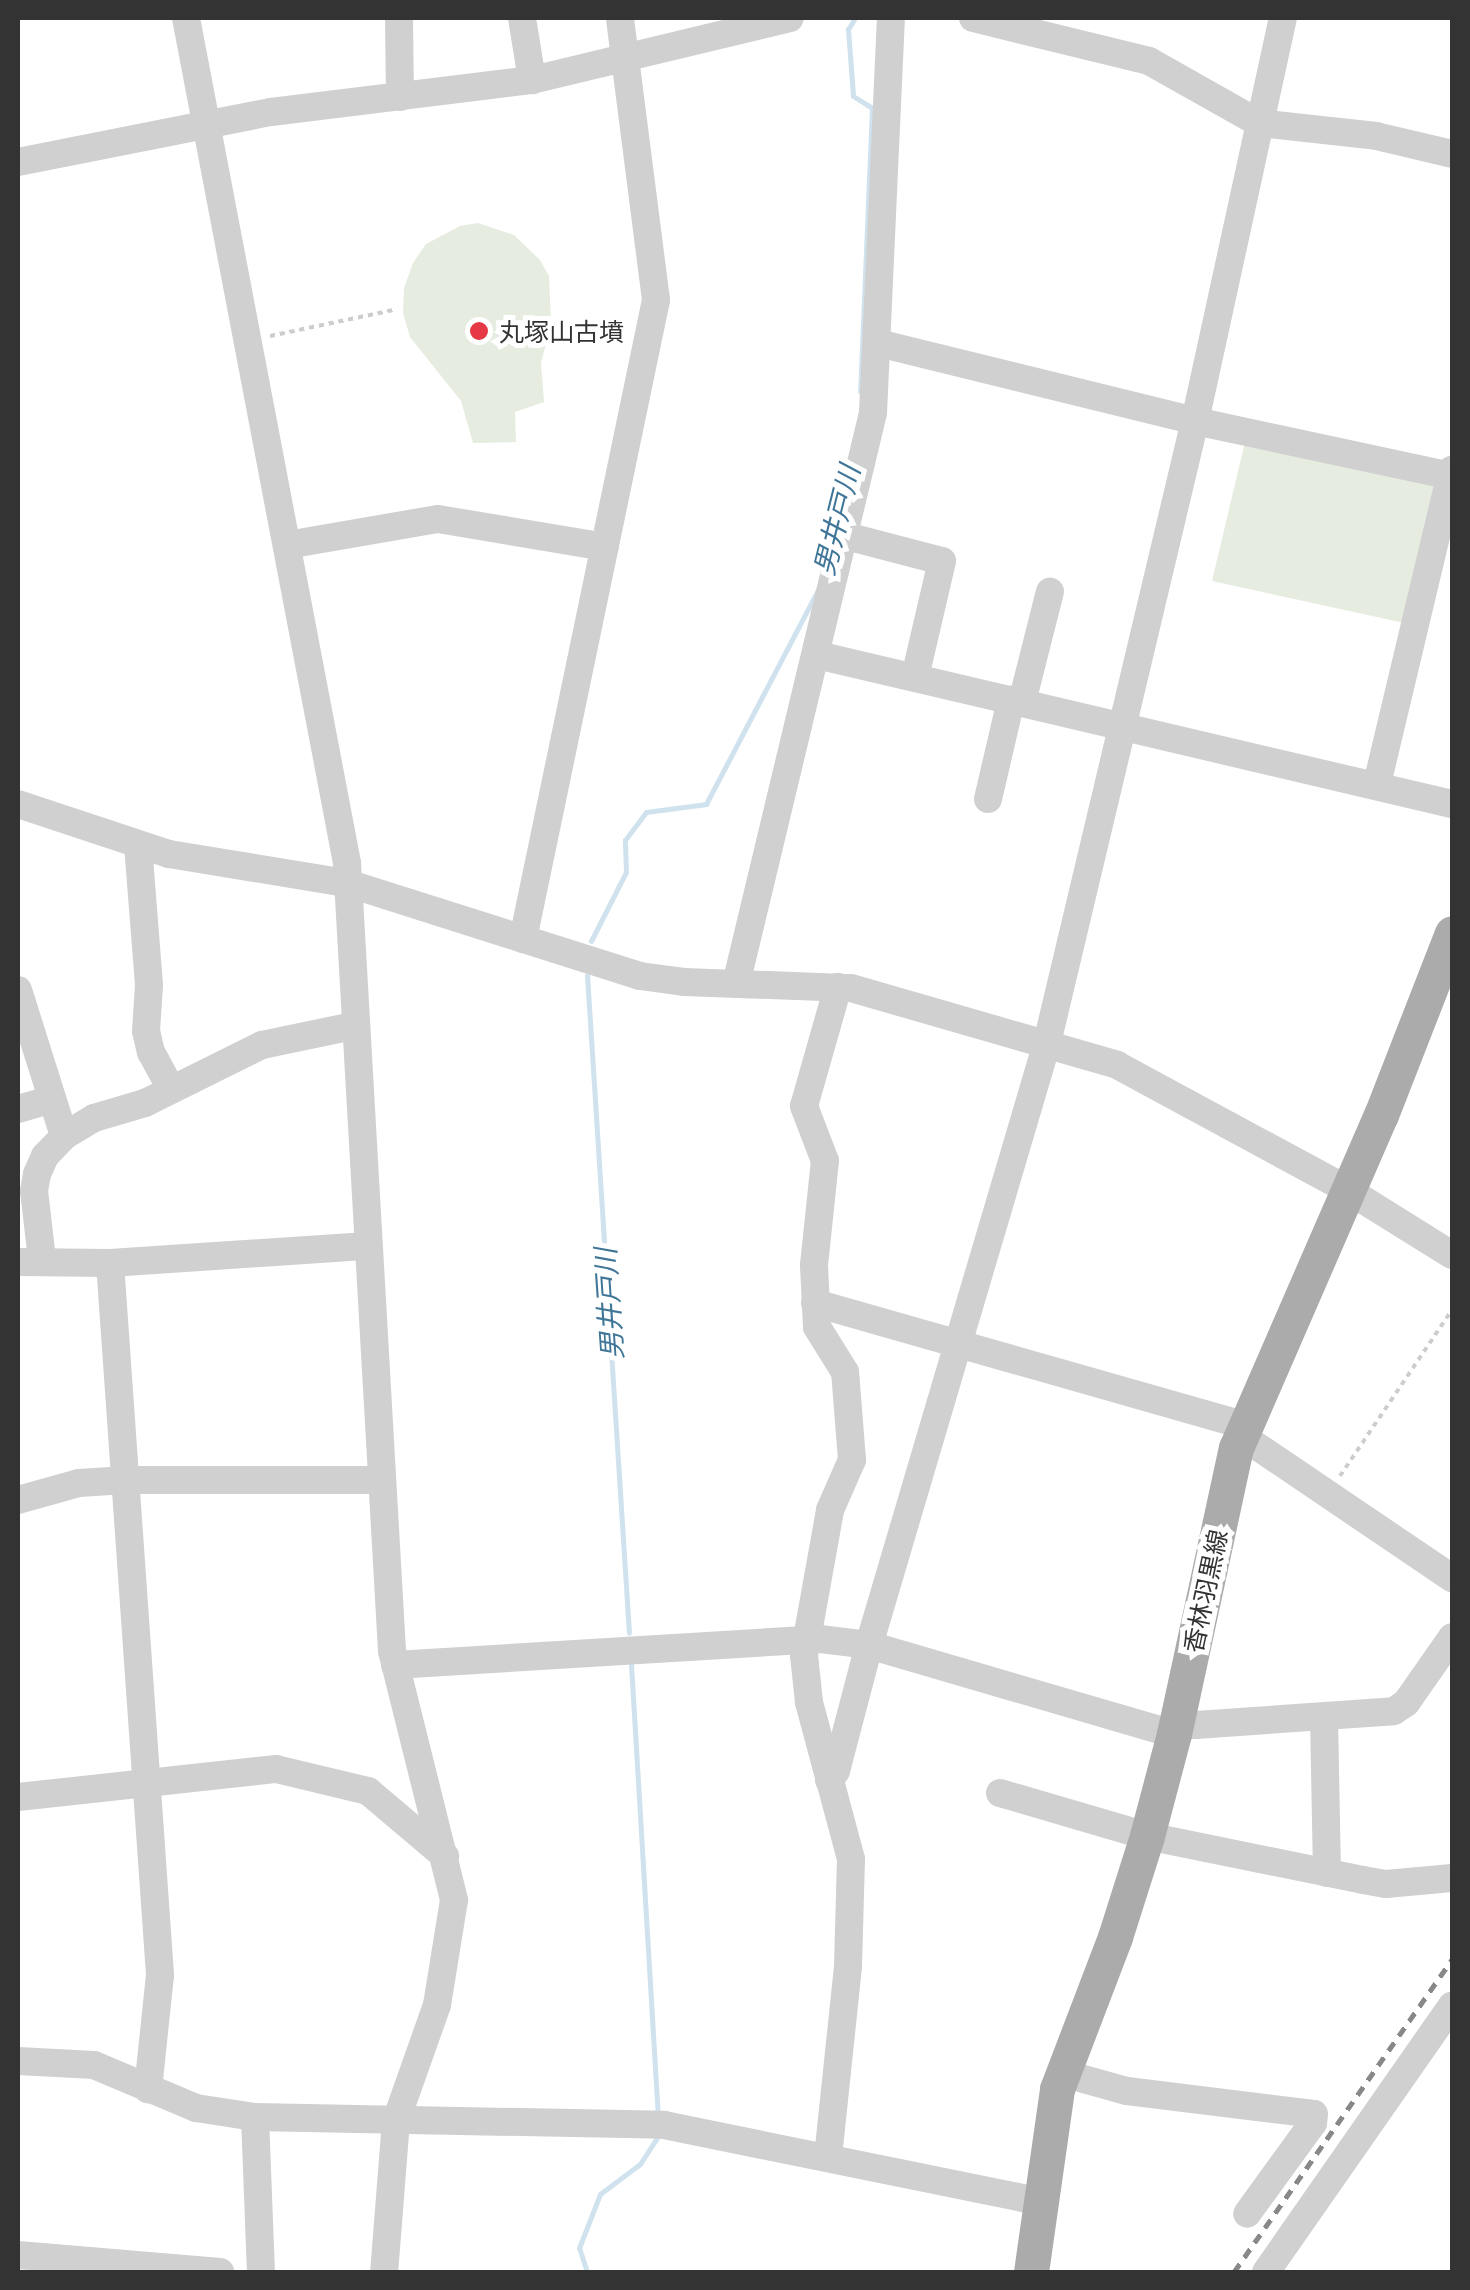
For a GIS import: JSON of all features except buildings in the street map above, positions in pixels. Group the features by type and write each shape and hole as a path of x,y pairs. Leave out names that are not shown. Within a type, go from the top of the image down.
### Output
{"main road":[{"name":"香林羽黒線","path":"1030,2272 1038,2200 1062,2073 1115,1937 1147,1836 1176,1728 1244,1431 1381,1115 1452,933"}],"street":[{"path":"186,18 348,882 353,1026 395,1665 454,1900 437,2005 396,2121 384,2272"},
{"path":"399,18 400,97"},
{"path":"522,18 532,80"},
{"path":"523,939 656,300 620,18"},
{"path":"18,162 334,102 532,80 790,18"},
{"path":"736,984 873,412 892,18"},
{"path":"973,18 1149,61 1259,124 1376,136 1452,154"},
{"path":"829,1780 836,1771 869,1646 1047,1043 1119,726 1195,420 1284,18"},
{"path":"878,344 1195,420 1452,474 1377,784"},
{"path":"287,545 438,519 606,547"},
{"path":"846,536 942,562 915,677"},
{"path":"988,799 1050,591"},
{"path":"817,655 1452,804"},
{"path":"18,804 190,859 296,871 348,882 640,976 865,990 1117,1065 1346,1189 1452,1255"},
{"path":"138,845 149,984 146,1031 171,1088"},
{"path":"828,2156 848,1966 851,1858 809,1702 805,1638 830,1510 852,1460 844,1372 816,1328 814,1265 824,1161 804,1106 838,988"},
{"path":"18,990 64,1136"},
{"path":"353,1026 262,1045 145,1103 94,1118 64,1136 45,1156 37,1174 30,1261 110,1263 367,1246"},
{"path":"18,1108 50,1100"},
{"path":"110,1263 160,1975 148,2089"},
{"path":"816,1303 1244,1431 1452,1578"},
{"path":"18,1500 79,1483 126,1480 382,1480"},
{"path":"395,1665 805,1638 869,1646 1176,1728 1394,1711 1406,1703 1452,1636"},
{"path":"1324,1717 1327,1873"},
{"path":"18,1798 276,1769 368,1791 446,1856"},
{"path":"1000,1793 1147,1836 1327,1873 1386,1884 1452,1878"},
{"path":"1266,2272 1452,2006"},
{"path":"18,2061 94,2064 196,2108 255,2117 664,2125 1038,2200"},
{"path":"1062,2073 1127,2091 1314,2114 1313,2123 1247,2214"},
{"path":"255,2117 261,2272"},
{"path":"18,2256 220,2272"}],"path":[{"path":"248,341 393,310"},
{"path":"1328,1492 1452,1310"}],"shaded area":[{"name":"丸塚山古墳","path":"478,223 514,235 540,260 549,276 551,324 541,363 544,402 515,412 516,442 473,443 461,401 410,337 403,313 404,288 413,263 426,244 460,226"},
{"path":"1245,442 1440,487 1409,624 1212,581"}],"waterway":[{"name":"男井戸川","path":"855,18 848,29 853,96 872,108 860,392"},
{"name":"男井戸川","path":"591,941 626,872 625,840 646,812 706,804 819,588"},
{"name":"男井戸川","path":"587,975 629,1633"},
{"name":"男井戸川","path":"631,1664 658,2113"},
{"name":"男井戸川","path":"587,2272 579,2248 600,2194 640,2164 659,2135"}],"railway":[{"path":"1234,2272 1452,1959"}],"place":[{"name":"丸塚山古墳","path":"479,331"}]}
